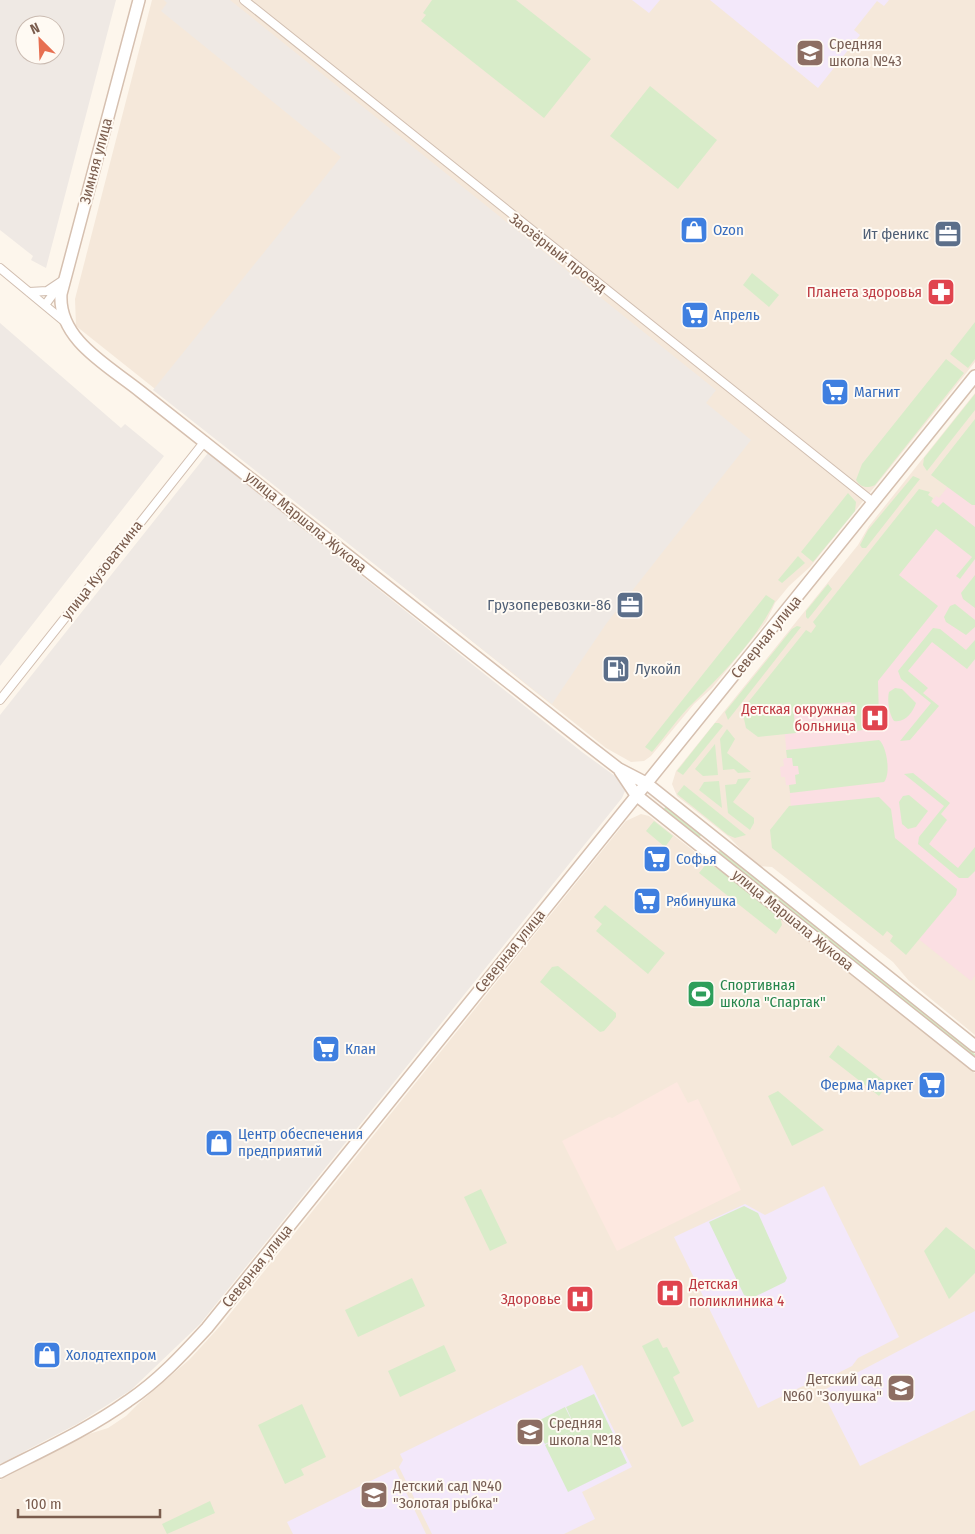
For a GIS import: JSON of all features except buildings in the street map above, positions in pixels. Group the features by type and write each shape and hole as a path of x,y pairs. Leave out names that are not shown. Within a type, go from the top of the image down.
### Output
{"main road":[{"name":"Зимняя улица","path":"65,322 61,302 64,279 139,0"},
{"name":"улица Маршала Жукова","path":"65,322 73,335 86,347 619,769 646,783 975,1046"},
{"name":"Северная улица","path":"0,1472 70,1436 128,1402 187,1350 275,1244 975,376"},
{"name":"улица Маршала Жукова","path":"619,769 636,795 975,1066"},
{"path":"703,848 712,836"}],"street":[{"name":"Заозёрный проезд","path":"244,0 874,503"},
{"name":"улица Маршала Жукова","path":"0,268 65,322"},
{"path":"29,292 47,291 64,279"},
{"path":"44,305 64,279"},
{"name":"улица Кузоваткина","path":"0,700 205,441"}],"shaded area":[{"path":"0,0 116,0 46,268 31,260 33,256 0,230"},
{"path":"152,0 975,0 975,362 810,567 789,586 775,603 766,622 712,688 694,704 651,756 644,761 631,762 606,748 76,326 75,299"},
{"path":"164,0 230,0 716,390 706,403 751,440 606,624 552,704 153,390 341,157 161,11 167,3"},
{"path":"632,0 660,0 649,13"},
{"name":"Средняя школа №43","path":"710,0 889,0 884,6 877,1 854,30 860,35 818,88"},
{"path":"0,323 121,428 125,424 164,456 0,666"},
{"name":"Детская окружная больница","path":"975,393 975,1035 909,981 893,962 772,867 758,866 753,862 729,837 677,796 672,784 676,771 858,545 869,526"},
{"name":"Детская окружная больница","path":"975,452 975,975 971,981 775,824 791,806 789,785 786,785 785,777 781,777 780,767 784,766 783,759 787,758 784,725 768,712 934,504 932,501 936,496 939,498"},
{"path":"208,453 582,752 619,779 625,791 622,798 200,1324 131,1390 77,1424 0,1464 0,715"},
{"path":"641,814 649,816 709,863 725,872 975,1073 975,1534 0,1534 0,1480 89,1434 108,1428 126,1416 190,1359 221,1325 626,821"},
{"path":"677,1082 688,1103 698,1099 741,1190 617,1251 562,1141 609,1117 612,1118"},
{"path":"824,1186 899,1337 858,1358 852,1366 812,1386 803,1386 758,1408 674,1237 745,1204 765,1215"},
{"name":"Детский сад №60 \"Золушка\"","path":"975,1311 975,1410 860,1466 822,1391"},
{"name":"Средняя школа №18","path":"582,1365 632,1467 582,1492 595,1519 564,1534 432,1534 399,1467 403,1460 400,1454"},
{"name":"Детский сад №40 \"Золотая рыбка\"","path":"395,1469 426,1534 293,1534 287,1522"}],"green space":[{"path":"432,0 516,0 591,59 544,118 421,21 426,15 423,13"},
{"path":"650,86 717,140 678,189 610,136"},
{"path":"752,273 779,295 769,307 743,285"},
{"path":"975,322 975,359 968,368 950,354"},
{"path":"946,359 964,373 875,485 864,487 856,480 862,464"},
{"path":"975,394 975,410 927,471 923,465 924,458"},
{"path":"975,419 975,505 972,505 931,475"},
{"path":"913,476 920,479 866,548 862,548 860,545 868,530"},
{"path":"919,489 930,492 928,495 933,498 931,502 938,507 943,502 975,527 975,559 960,579 956,576 972,557 936,529 899,575 938,606 878,681 879,717 868,729 857,731 851,702 793,707 796,733 758,737 746,728 742,710 806,630 811,633 816,626 813,622"},
{"path":"848,493 856,502 855,511 813,562 801,552"},
{"path":"798,556 805,563 782,583 778,580"},
{"path":"975,575 975,608 963,599 961,593"},
{"path":"828,584 832,589 808,619 806,611"},
{"path":"766,595 775,601 749,642 683,714 652,752 645,747"},
{"path":"955,604 975,620 975,627 966,635 946,622 944,617 950,606"},
{"path":"797,626 801,627 728,720 725,712 792,629"},
{"path":"933,628 940,629 966,650 975,640 975,659 967,669 932,642 908,671 928,688 923,693 939,706 910,740 900,741 931,703 901,679 898,671"},
{"path":"895,688 902,689 916,703 905,719 898,721 894,721 892,718 888,703 889,692"},
{"path":"715,723 723,726 683,775 677,771"},
{"path":"727,729 735,739 727,753 751,772 738,773 734,769 723,770 720,739"},
{"path":"879,740 884,748 888,767 884,782 790,793 789,785 796,784 795,775 799,774 798,766 793,766 792,758 787,758 786,750"},
{"path":"715,744 718,775 703,776 695,769"},
{"path":"913,773 950,803 941,814 947,820 929,844 958,868 975,847 975,871 968,878 959,878 918,844 919,837 944,806 904,774"},
{"path":"751,778 733,802 754,818 754,823 750,830 728,813 725,785 736,784 738,779"},
{"path":"719,781 722,808 699,790 704,782"},
{"path":"684,785 746,835 735,838 728,835 677,794"},
{"path":"909,795 928,811 916,827 908,829 902,824 899,802 903,796"},
{"path":"879,797 891,809 895,838 957,889 956,895 906,955 890,941 893,936 887,931 883,936 772,848 770,830 789,806"},
{"path":"666,806 702,834 699,838 663,810"},
{"path":"654,821 673,836 665,847 646,831"},
{"path":"720,850 975,1054 975,1058 718,852"},
{"path":"707,863 725,873 780,917 782,925 776,934 699,873"},
{"path":"605,905 665,953 648,974 596,931 602,924 594,917"},
{"path":"558,966 616,1013 616,1017 604,1031 600,1032 540,982 552,967"},
{"path":"838,1045 888,1084 879,1096 829,1057"},
{"path":"778,1091 824,1130 792,1146 768,1096"},
{"path":"481,1189 507,1243 490,1251 464,1197"},
{"path":"744,1206 758,1213 787,1278 785,1282 752,1298 744,1295 709,1222"},
{"path":"946,1227 975,1250 975,1273 949,1299 924,1251"},
{"path":"412,1278 425,1306 358,1337 345,1310"},
{"path":"658,1338 663,1348 667,1347 680,1373 673,1377 694,1421 682,1427 642,1346"},
{"path":"444,1345 456,1371 400,1397 388,1371"},
{"path":"594,1394 627,1463 568,1492 545,1445 576,1429 566,1407"},
{"path":"302,1404 326,1457 301,1469 304,1475 285,1484 258,1425"},
{"path":"565,1407 576,1429 545,1444 539,1433 543,1431 538,1421"},
{"path":"210,1501 215,1513 167,1534 162,1524"}],"place":[{"name":"Средняя школа №43","path":"810,53"},
{"name":"Ozon","path":"694,230"},
{"name":"Ит феникс","path":"948,234"},
{"name":"Планета здоровья","path":"941,292"},
{"name":"Апрель","path":"695,315"},
{"name":"Магнит","path":"835,392"},
{"name":"Грузоперевозки-86","path":"630,605"},
{"name":"Лукойл","path":"616,669"},
{"name":"Детская окружная больница","path":"875,718"},
{"name":"Софья","path":"657,859"},
{"name":"Рябинушка","path":"647,901"},
{"name":"Спортивная школа \"Спартак\"","path":"701,994"},
{"name":"Клан","path":"326,1049"},
{"name":"Ферма Маркет","path":"932,1085"},
{"name":"Центр обеспечения предприятий","path":"219,1143"},
{"name":"Детская поликлиника 4","path":"670,1293"},
{"name":"Здоровье","path":"580,1299"},
{"name":"Холодтехпром","path":"47,1355"},
{"name":"Детский сад №60 \"Золушка\"","path":"901,1388"},
{"name":"Средняя школа №18","path":"530,1432"},
{"name":"Детский сад №40 \"Золотая рыбка\"","path":"374,1495"}]}
